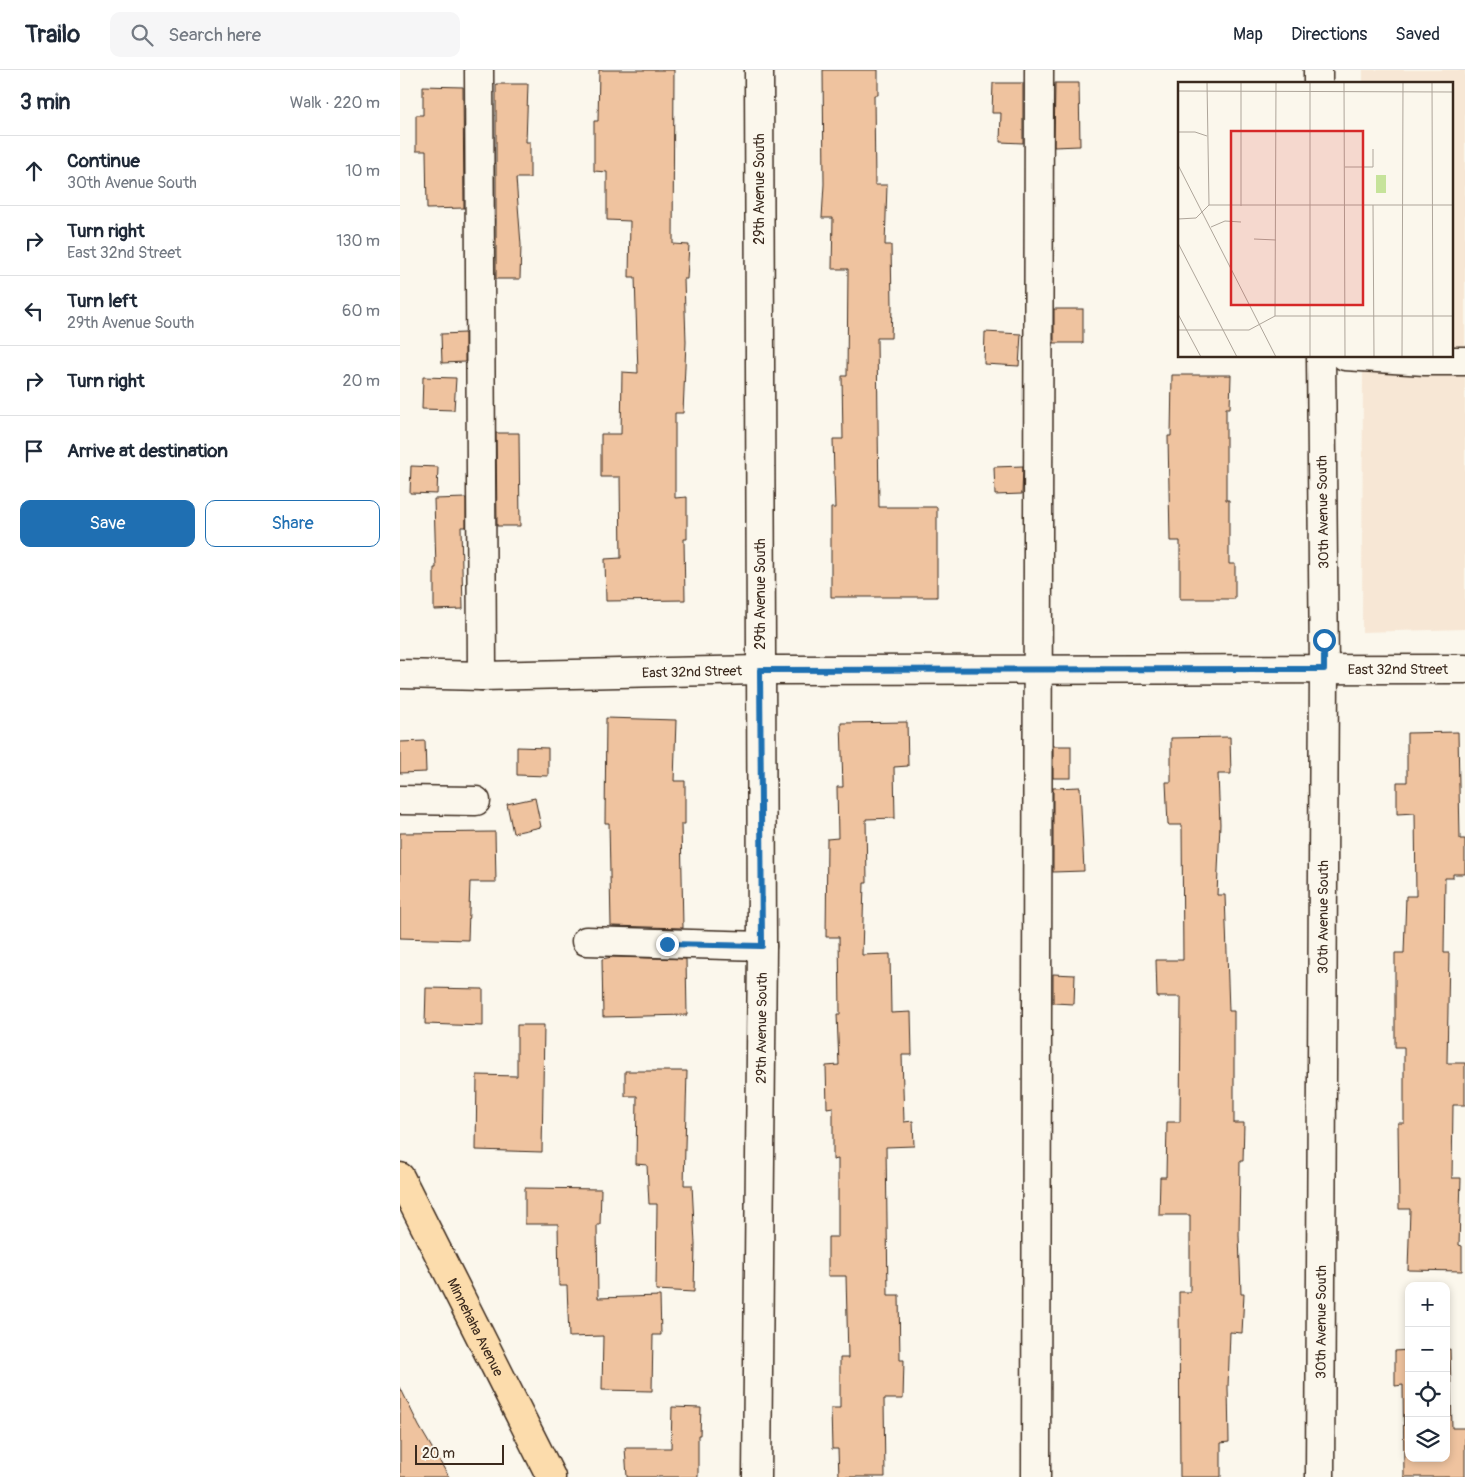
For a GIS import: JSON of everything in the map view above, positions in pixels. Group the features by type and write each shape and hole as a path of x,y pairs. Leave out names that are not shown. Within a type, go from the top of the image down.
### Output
{"main road":[{"name":"Minnehaha Avenue","path":"400,1177 550,1477"}],"street":[{"path":"479,70 482,676"},
{"name":"29th Avenue South","path":"757,1477 762,946 759,70"},
{"path":"1036,1477 1036,669 1039,70"},
{"name":"30th Avenue South","path":"1320,1477 1324,669 1321,358"},
{"path":"1377,358 1465,361"},
{"name":"East 32nd Street","path":"400,674 482,676 760,670 1465,669"},
{"path":"400,800 476,802"},
{"path":"586,941 762,946"}],"shaded area":[{"path":"1363,70 1465,70 1465,629 1362,632 1363,358 1452,358 1452,82 1363,82"}],"building":[{"path":"599,70 674,70 673,244 689,245 687,279 684,279 686,342 683,413 675,413 675,498 687,497 687,539 684,539 685,600 606,601 605,559 621,558 620,477 601,477 601,434 621,434 622,372 638,373 635,277 629,277 630,221 607,220 607,172 594,171 594,121 598,121"},
{"path":"823,70 878,70 878,95 874,95 875,185 887,185 885,245 891,245 892,307 891,338 877,338 879,507 937,507 937,597 831,597 831,508 835,508 833,439 843,439 842,376 847,376 848,269 832,269 833,218 822,218 824,184"},
{"path":"993,83 1023,83 1023,143 1000,142 1001,113 992,113"},
{"path":"1055,83 1079,83 1080,146 1054,147"},
{"path":"496,84 528,84 526,142 530,142 530,178 516,178 521,245 520,279 496,279"},
{"path":"423,86 463,87 464,208 427,209 426,151 416,151 416,115 423,115"},
{"path":"1054,309 1083,309 1083,343 1054,343"},
{"path":"985,332 1021,334 1019,366 984,364"},
{"path":"465,333 465,362 442,363 441,334"},
{"path":"1172,375 1231,375 1230,408 1226,408 1226,500 1229,500 1229,564 1235,564 1235,599 1180,599 1180,541 1170,541 1168,436 1171,436"},
{"path":"423,377 456,378 454,410 422,409"},
{"path":"496,433 519,433 520,526 497,526"},
{"path":"411,466 438,467 437,494 410,493"},
{"path":"1023,466 1022,494 995,495 994,467"},
{"path":"466,498 466,527 461,527 463,609 434,610 434,568 436,568 434,499"},
{"path":"606,718 676,720 674,781 685,781 685,824 681,824 683,928 611,926 609,823 605,823"},
{"path":"907,722 908,766 894,767 895,818 866,819 867,883 864,883 862,955 890,954 891,1013 911,1012 912,1055 902,1055 904,1122 913,1121 914,1146 886,1147 888,1295 899,1295 900,1360 904,1360 903,1399 884,1399 885,1477 839,1477 838,1449 832,1449 831,1408 840,1408 840,1358 848,1358 846,1276 828,1276 828,1237 838,1237 838,1159 833,1160 833,1107 827,1108 826,1066 839,1065 837,1014 840,1014 839,937 826,937 827,839 838,838 837,787 843,787 841,723"},
{"path":"1458,732 1460,839 1465,839 1465,874 1453,874 1453,878 1445,878 1444,953 1449,953 1447,1063 1465,1063 1465,1105 1453,1105 1452,1178 1461,1178 1459,1245 1462,1246 1462,1271 1408,1270 1410,1209 1399,1209 1398,1123 1404,1123 1404,1047 1395,1047 1395,953 1404,953 1406,896 1416,896 1415,813 1397,814 1397,782 1407,782 1407,733"},
{"path":"1230,737 1231,774 1218,774 1220,824 1217,895 1225,895 1229,1011 1234,1011 1234,1123 1244,1123 1243,1161 1240,1161 1239,1235 1241,1294 1244,1294 1242,1333 1230,1332 1229,1442 1221,1443 1221,1477 1180,1477 1179,1292 1190,1292 1190,1215 1159,1215 1160,1177 1166,1177 1167,1122 1180,1122 1181,997 1157,997 1156,960 1183,960 1182,825 1168,825 1166,782 1171,782 1171,738"},
{"path":"425,741 426,772 400,773 400,742"},
{"path":"1053,746 1071,746 1071,778 1053,778"},
{"path":"517,747 548,748 548,776 517,775"},
{"path":"1080,787 1084,871 1053,872 1053,788"},
{"path":"535,798 541,827 513,833 507,804"},
{"path":"495,832 496,882 470,882 468,940 400,938 400,833"},
{"path":"612,957 686,959 687,1015 603,1017 602,959"},
{"path":"1053,974 1075,975 1074,1004 1053,1003"},
{"path":"426,988 483,989 483,1026 425,1024"},
{"path":"517,1025 544,1025 542,1152 476,1150 477,1075 517,1076"},
{"path":"625,1071 687,1071 684,1185 692,1185 695,1244 694,1292 656,1290 657,1204 649,1204 647,1165 636,1164 637,1096 625,1096"},
{"path":"525,1188 601,1189 600,1225 597,1225 598,1298 660,1296 661,1335 653,1335 652,1391 602,1390 603,1336 569,1337 567,1286 559,1286 558,1224 525,1224"},
{"path":"1450,1349 1452,1428 1465,1428 1465,1477 1404,1477 1403,1385 1395,1386 1395,1351 1405,1350 1405,1462 1450,1462"},
{"path":"400,1387 419,1426 449,1477 400,1477"},
{"path":"672,1407 701,1408 700,1435 698,1435 698,1477 627,1477 625,1448 671,1448"}],"route":[{"path":"667,944 762,946 760,670 1324,669 1324,640"}]}
